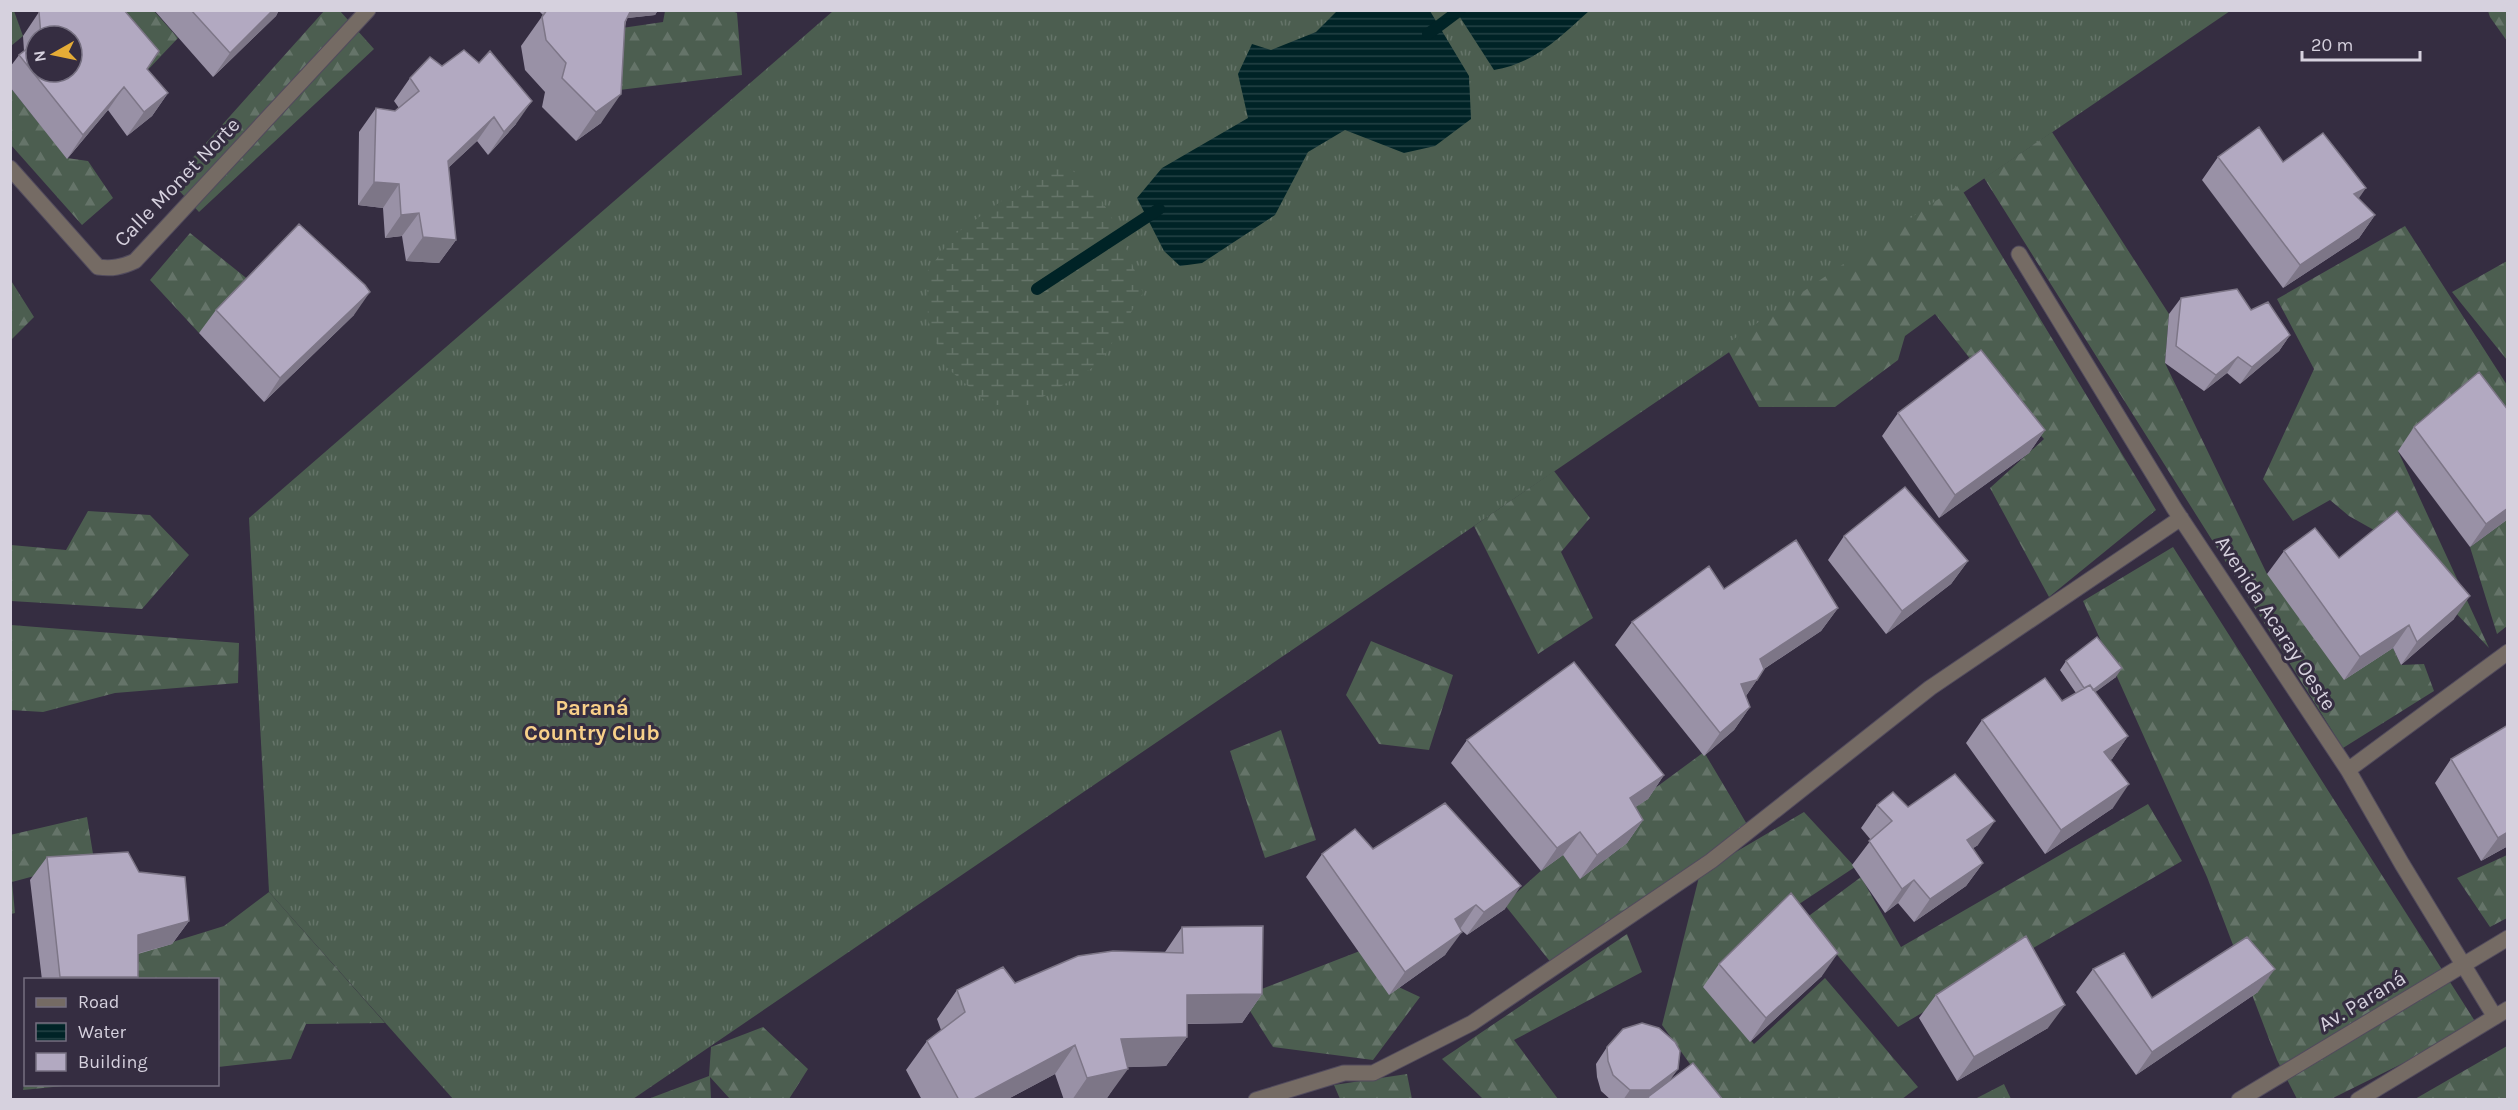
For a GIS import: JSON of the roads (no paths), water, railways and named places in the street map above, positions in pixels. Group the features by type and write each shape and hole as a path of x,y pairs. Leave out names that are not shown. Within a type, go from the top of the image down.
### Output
{"street":[{"name":"Calle Monet Norte","path":"10,168 98,267 116,268 126,265 135,261 368,10"},
{"name":"Avenida Acaray Oeste","path":"2019,254 2181,518 2348,770 2464,964 2501,1013"},
{"path":"1256,1100 1344,1073 1373,1073 1472,1023 1711,861 1930,688 2181,518"},
{"path":"2348,770 2508,652"},
{"name":"Av. Paraná","path":"2239,1100 2508,938"},
{"path":"2358,1100 2501,1013"}],"water":[{"path":"1338,10 1430,11 1469,76 1471,119 1435,146 1404,153 1345,130 1308,152 1275,215 1202,263 1180,266 1164,251 1137,198 1162,168 1248,118 1238,74 1252,44 1271,50 1316,32"},
{"path":"1456,11 1589,11 1557,40 1534,56 1494,70"}],"waterway":[{"path":"1428,34 1460,10"},
{"path":"1037,289 1159,209"}],"district":[{"name":"Paraná Country Club","path":"592,720"}]}
